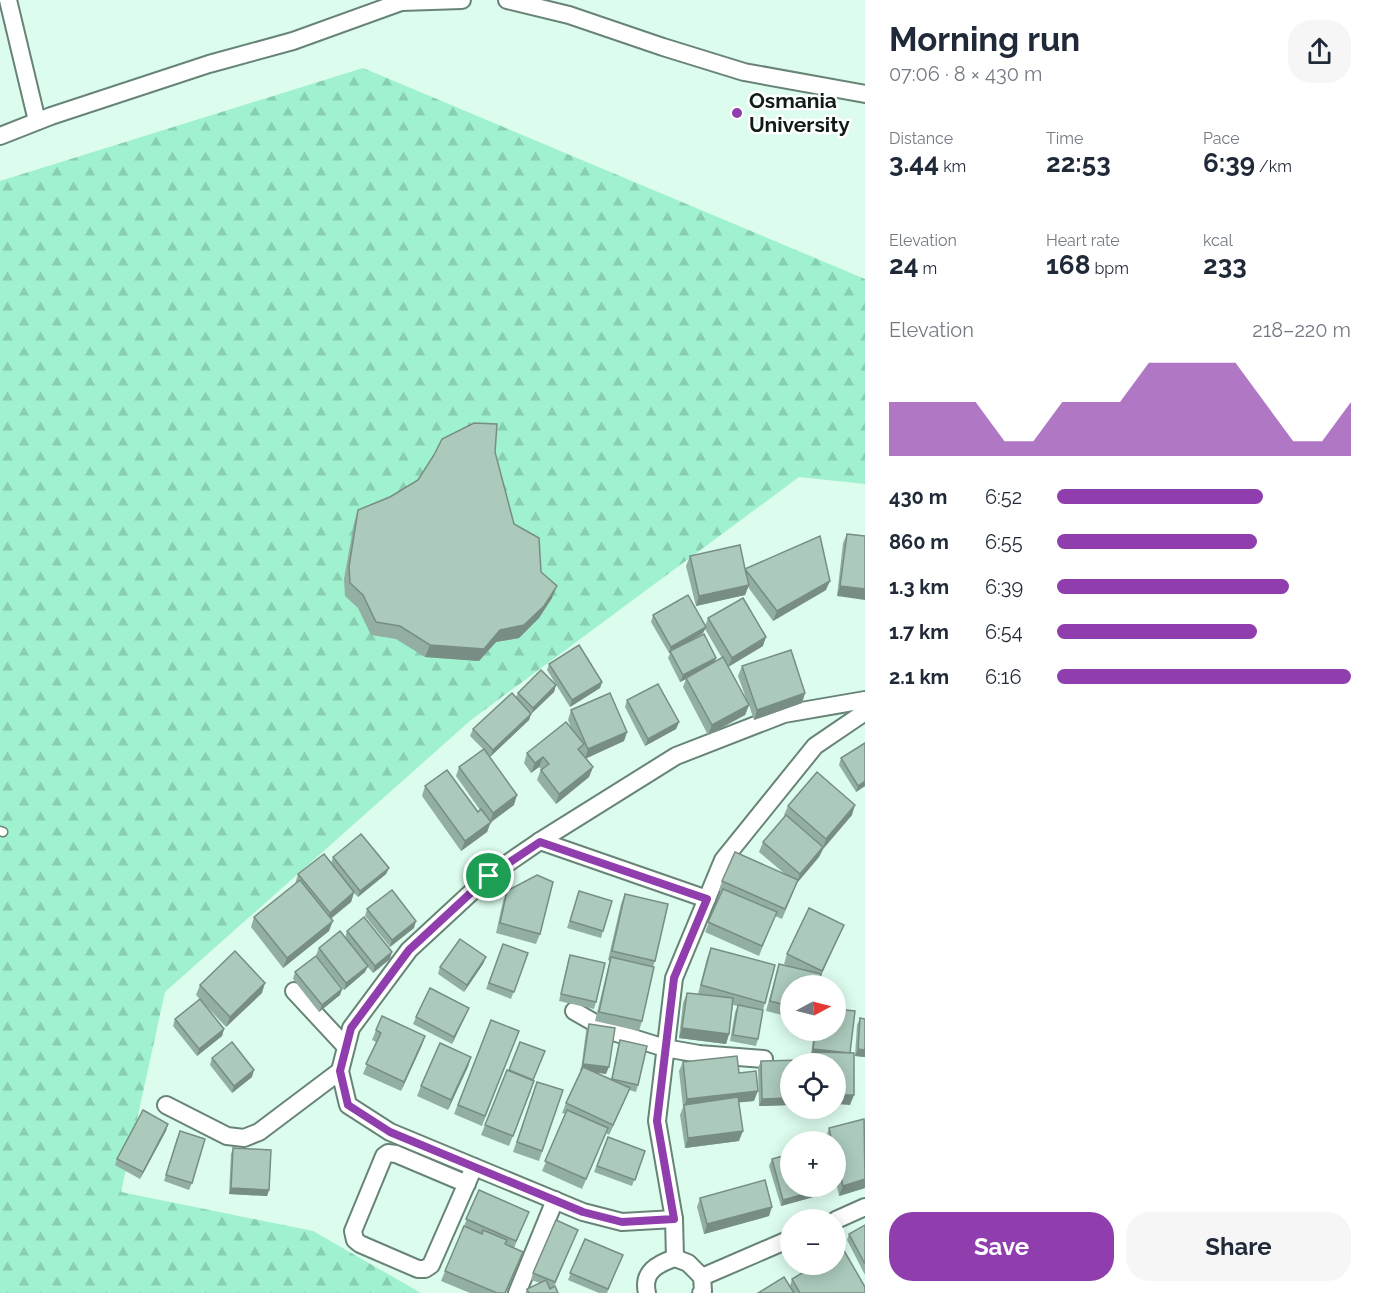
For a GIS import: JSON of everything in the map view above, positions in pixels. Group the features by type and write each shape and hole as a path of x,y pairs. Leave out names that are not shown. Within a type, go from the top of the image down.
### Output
{"street":[{"path":"8,0 37,121"},
{"path":"0,136 37,121 209,64 293,41 401,2 462,0"},
{"path":"507,0 569,15 744,72 865,94"},
{"path":"674,1219 622,1222 583,1212 390,1132 348,1105 340,1071 351,1028 409,950 489,876 540,842 676,756 784,714 865,700"},
{"path":"675,1258 674,1219 657,1121 674,978 723,860 814,746 865,712"},
{"path":"540,842 707,899"},
{"path":"294,991 346,1047"},
{"path":"574,1011 607,1030 665,1048 699,1054 764,1059"},
{"path":"166,1104 226,1136 244,1138 259,1132 340,1071"},
{"path":"466,1184 396,1154 388,1153 384,1156 354,1231 355,1240 418,1269 426,1269 431,1265 474,1167"},
{"path":"517,1293 555,1200"},
{"path":"846,1216 865,1207"},
{"path":"647,1293 647,1279 651,1271 657,1265 675,1258 688,1263 702,1285 780,1244"}],"green space":[{"path":"363,68 865,279 865,484 799,477 471,720 165,992 121,1192 313,1231 421,1293 0,1293 0,181"}],"building":[{"path":"474,423 497,424 495,452 514,524 539,538 541,572 557,586 544,606 524,625 500,630 484,649 430,645 400,626 376,622 363,595 350,583 349,567 358,510 390,497 418,480 442,439"},
{"path":"847,534 865,536 865,589 840,586"},
{"path":"820,536 830,581 777,611 745,569"},
{"path":"740,545 749,585 699,596 690,556"},
{"path":"688,595 706,627 671,647 653,615"},
{"path":"743,598 766,637 732,658 708,618"},
{"path":"704,634 716,658 683,675 670,651"},
{"path":"579,645 602,682 572,700 549,664"},
{"path":"791,650 805,693 757,710 742,666"},
{"path":"723,657 749,705 712,725 686,678"},
{"path":"541,670 556,685 533,708 518,693"},
{"path":"658,684 679,722 648,739 627,700"},
{"path":"512,693 531,714 493,750 473,729"},
{"path":"610,693 627,732 588,749 571,710"},
{"path":"566,722 584,744 578,749 593,767 559,794 541,770 549,764 543,757 535,763 527,753"},
{"path":"865,743 865,781 858,786 841,758"},
{"path":"484,749 517,795 493,813 459,767"},
{"path":"447,770 478,812 481,809 491,822 465,841 425,786"},
{"path":"817,772 855,805 826,839 788,806"},
{"path":"786,815 823,847 800,874 763,842"},
{"path":"361,834 389,868 360,891 333,857"},
{"path":"735,852 798,880 785,909 722,881"},
{"path":"324,854 354,892 330,913 298,874"},
{"path":"537,875 553,882 540,934 500,923 507,891"},
{"path":"300,880 333,921 287,958 254,917"},
{"path":"723,889 777,912 762,946 708,922"},
{"path":"392,890 416,921 392,940 367,909"},
{"path":"579,891 612,901 603,931 570,921"},
{"path":"625,894 668,904 655,961 612,951"},
{"path":"809,908 844,925 822,971 787,954"},
{"path":"364,917 392,952 375,966 347,931"},
{"path":"340,931 368,966 346,983 319,948"},
{"path":"460,939 486,957 467,985 440,967"},
{"path":"503,944 528,953 514,992 489,983"},
{"path":"711,948 775,965 765,1003 701,985"},
{"path":"235,951 265,983 230,1017 200,985"},
{"path":"570,955 605,963 596,1002 561,994"},
{"path":"316,956 342,989 322,1005 295,972"},
{"path":"611,957 654,967 642,1021 599,1012"},
{"path":"779,964 821,974 780,975 780,1004 770,1001"},
{"path":"430,988 469,1008 454,1037 416,1017"},
{"path":"687,993 733,998 729,1034 682,1028"},
{"path":"200,999 224,1029 199,1049 175,1019"},
{"path":"738,1005 763,1010 758,1039 733,1035"},
{"path":"846,1010 855,1011 850,1053 813,1049 814,1041 846,1041"},
{"path":"382,1016 425,1036 404,1082 366,1064 381,1033 376,1030"},
{"path":"860,1018 865,1019 865,1050 858,1049"},
{"path":"491,1020 519,1031 485,1116 458,1105"},
{"path":"589,1024 615,1028 609,1067 583,1064"},
{"path":"620,1040 647,1046 638,1085 612,1079"},
{"path":"232,1042 254,1070 234,1086 212,1058"},
{"path":"520,1042 545,1051 533,1080 509,1070"},
{"path":"440,1043 471,1057 451,1100 421,1086"},
{"path":"814,1052 854,1053 854,1095 846,1095 846,1053"},
{"path":"737,1056 739,1073 756,1071 758,1091 687,1099 683,1062"},
{"path":"761,1061 780,1061 780,1098 762,1099"},
{"path":"583,1067 630,1088 613,1125 566,1103"},
{"path":"507,1070 534,1081 513,1136 485,1125"},
{"path":"537,1082 563,1090 542,1151 517,1142"},
{"path":"738,1097 743,1131 688,1138 684,1105"},
{"path":"143,1110 168,1124 143,1172 117,1159"},
{"path":"567,1110 608,1128 586,1179 545,1161"},
{"path":"864,1119 865,1179 846,1185 846,1131 830,1131 829,1128"},
{"path":"180,1131 205,1139 192,1183 166,1175"},
{"path":"608,1137 645,1151 635,1180 597,1166"},
{"path":"233,1148 271,1150 269,1190 231,1188"},
{"path":"780,1157 780,1189 772,1159"},
{"path":"765,1180 772,1207 707,1224 700,1198"},
{"path":"479,1190 529,1212 516,1241 466,1219"},
{"path":"556,1220 578,1230 555,1282 533,1273"},
{"path":"865,1225 865,1264 849,1234"},
{"path":"464,1226 482,1234 483,1230 507,1240 505,1244 523,1252 505,1293 497,1293 445,1271"},
{"path":"585,1239 623,1255 608,1289 570,1273"},
{"path":"846,1254 865,1287 865,1293 800,1293 792,1279 799,1275 846,1275"},
{"path":"784,1277 794,1293 758,1293"},
{"path":"546,1280 550,1289 555,1286 558,1293 529,1293 527,1289"}],"place":[{"name":"Osmania University","path":"737,113"}],"route":[{"path":"540,842 707,899 674,978 657,1121 674,1219 622,1222 583,1212 390,1132 348,1105 340,1071 351,1028 409,950 489,876 540,842"}]}
